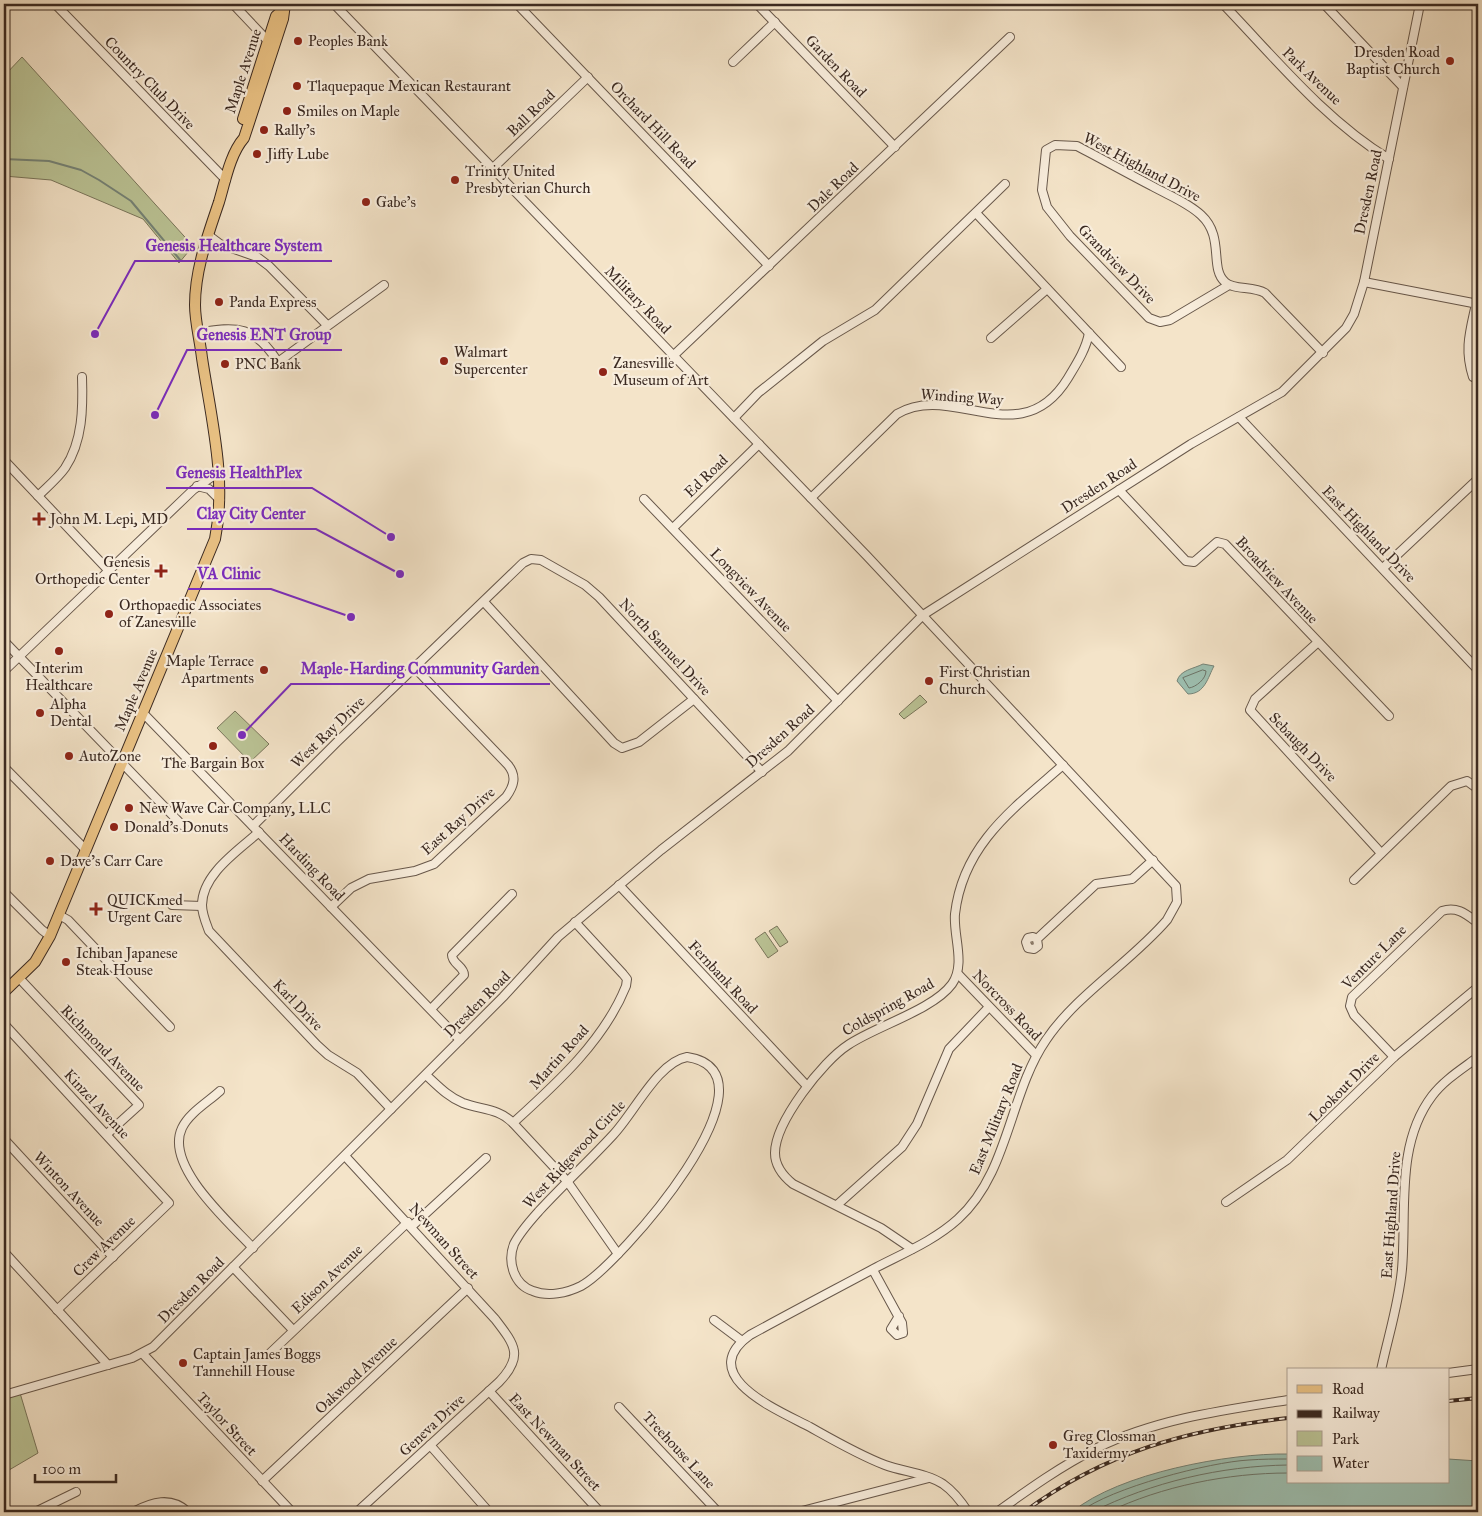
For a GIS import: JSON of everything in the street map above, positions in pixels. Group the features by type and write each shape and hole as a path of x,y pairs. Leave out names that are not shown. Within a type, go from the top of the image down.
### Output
{"main road":[{"name":"Maple Avenue","path":"238,144 244,138 270,61 284,19 284,7"},
{"name":"Maple Avenue","path":"4,992 34,962 50,936 215,539 220,500 219,472 198,333 196,291 204,248 238,144 238,136 276,16 284,7"}],"street":[{"name":"Country Club Drive","path":"55,4 226,180"},
{"path":"233,4 268,41"},
{"name":"Military Road","path":"334,4 923,615"},
{"name":"Orchard Hill Road","path":"517,4 769,266"},
{"name":"Garden Road","path":"758,4 895,147"},
{"name":"Park Avenue","path":"1223,4 1322,105 1371,148 1389,159"},
{"path":"1324,4 1403,87"},
{"name":"Dresden Road","path":"4,1395 143,1354 162,1338 345,1156 521,979 552,943 692,825 762,772 800,740 923,615 1203,436 1282,392 1323,353 1342,334 1351,321 1364,282 1420,4"},
{"path":"734,62 775,22"},
{"name":"Dale Road","path":"673,356 1010,37"},
{"name":"Ball Road","path":"492,169 588,77"},
{"name":"West Highland Drive","path":"1049,147 1064,144 1077,146 1197,211 1213,232 1219,274 1230,285"},
{"name":"Grandview Drive","path":"1049,147 1044,154 1043,177 1043,197 1047,207 1070,236 1150,318 1160,322 1170,320 1230,285"},
{"path":"734,418 758,393 823,341 874,310 1006,184"},
{"path":"976,213 1121,367"},
{"path":"208,235 220,244 257,257 269,266 327,325"},
{"path":"204,248 220,244"},
{"path":"1364,282 1477,304 1467,347 1468,363 1473,377"},
{"path":"198,333 231,328 245,331 263,342 278,362 384,285"},
{"path":"1230,285 1254,288 1265,293 1323,353"},
{"path":"991,338 1047,289"},
{"name":"Winding Way","path":"811,498 898,414 908,408 934,406 1009,414 1044,406 1053,399 1064,384 1084,351 1089,333"},
{"path":"38,496 62,472 73,452 81,422 82,376"},
{"name":"East Highland Drive","path":"1239,417 1478,670"},
{"name":"Ed Road","path":"673,528 759,444"},
{"path":"4,460 109,570"},
{"path":"4,671 197,486 219,472"},
{"path":"1383,568 1478,479"},
{"path":"197,486 209,489 220,500"},
{"name":"Broadview Avenue","path":"1119,490 1186,561 1194,562 1217,542 1225,544 1317,643 1390,716"},
{"name":"Longview Avenue","path":"644,499 838,701"},
{"name":"West Ray Drive","path":"256,829 415,668 523,563 534,559"},
{"name":"North Samuel Drive","path":"534,559 541,560 592,591 762,772"},
{"path":"484,602 614,743 622,748 639,742 694,699"},
{"name":"East Military Road","path":"742,1341 912,1249 950,1226 978,1197 994,1166 1036,1055 1058,1024 1156,932 1173,911 1178,899 1176,886 1153,860 923,615"},
{"path":"4,641 182,825"},
{"name":"Sebaugh Drive","path":"1317,643 1255,699 1250,710 1381,853"},
{"name":"East Ray Drive","path":"331,907 351,888 369,878 415,871 434,864 506,797 513,787 514,779 508,765 415,668"},
{"name":"Harding Road","path":"143,713 460,1040"},
{"path":"958,974 959,962 954,930 956,911 961,885 972,857 997,825 1063,765"},
{"path":"4,767 86,850"},
{"path":"1354,880 1457,783 1467,781 1478,789"},
{"path":"172,905 202,906 208,886 214,875 256,829"},
{"path":"1037,938 1096,884 1132,879 1153,860"},
{"name":"Fernbank Road","path":"619,885 807,1086"},
{"path":"4,892 50,936"},
{"path":"431,1009 464,975 463,970 453,960 452,955 512,894"},
{"name":"Karl Drive","path":"202,906 209,931 220,945 322,1050 358,1073 391,1109"},
{"name":"Venture Lane","path":"1394,1058 1354,1015 1350,1006 1352,997 1442,911 1451,909 1461,911 1478,923"},
{"path":"59,915 68,920 170,1027"},
{"name":"Martin Road","path":"513,1123 556,1083 590,1045 614,1010 626,986 623,974 575,922"},
{"name":"Norcross Road","path":"958,974 1036,1055"},
{"name":"Coldspring Road","path":"912,1249 881,1228 793,1184 784,1176 778,1166 775,1151 781,1132 807,1086 846,1046 937,997 952,984 958,974"},
{"name":"Richmond Avenue","path":"19,978 139,1106 107,1134"},
{"name":"Lookout Drive","path":"1226,1202 1287,1160 1394,1058 1478,987"},
{"path":"837,1205 902,1147 917,1124 949,1049 989,1007"},
{"name":"Kinzel Avenue","path":"4,1024 169,1203"},
{"name":"East Highland Drive","path":"1381,1368 1402,1270 1408,1153 1414,1128 1432,1095 1478,1057"},
{"name":"West Ridgewood Circle","path":"687,1058 699,1061 708,1067 715,1076 719,1090 718,1109 711,1127 691,1162 668,1194 601,1272 570,1291 556,1294 535,1292 528,1289 517,1279 511,1264 514,1245 524,1229 567,1181 625,1122 668,1065 687,1058"},
{"path":"426,1074 454,1099 504,1114 567,1181 618,1254"},
{"path":"220,1091 182,1128 180,1148 184,1164 194,1182 253,1248"},
{"name":"Winton Avenue","path":"4,1139 113,1257"},
{"name":"Newman Street","path":"345,1156 496,1319 509,1337 515,1350"},
{"name":"Edison Avenue","path":"267,1356 410,1224 486,1158"},
{"name":"Crew Avenue","path":"57,1310 169,1203"},
{"path":"4,1253 108,1365"},
{"path":"233,1267 293,1330"},
{"path":"872,1270 899,1316"},
{"name":"Oakwood Avenue","path":"262,1481 468,1288"},
{"path":"714,1320 742,1341 733,1354 733,1372 741,1385 753,1396 871,1459 930,1478 949,1489 968,1512"},
{"name":"Geneva Drive","path":"357,1512 489,1391 512,1367 515,1350"},
{"name":"Taylor Street","path":"143,1354 292,1512"},
{"path":"1450,1373 1478,1369"},
{"name":"East Newman Street","path":"489,1391 600,1512"},
{"path":"997,1512 1062,1467 1124,1437 1183,1419 1287,1400"},
{"name":"Treehouse Lane","path":"619,1406 718,1512"},
{"path":"430,1445 485,1511"},
{"path":"798,1512 930,1478"},
{"path":"35,1512 76,1492"},
{"path":"133,1512 147,1505 164,1502 172,1503 188,1512"}],"green space":[{"path":"22,57 193,246 179,263 143,219 51,180 4,176 4,76"},
{"path":"920,695 927,702 904,719 899,714"},
{"path":"235,711 269,744 250,762 217,728"},
{"path":"777,926 788,942 780,947 769,931"},
{"path":"765,932 778,951 768,958 755,939"},
{"path":"20,1393 38,1453 4,1473 4,1398"}],"water":[{"path":"1203,664 1214,666 1208,680 1198,691 1188,694 1177,681 1179,677 1184,672"},
{"path":"1287,1454 1287,1484 1450,1484 1450,1459 1478,1461 1478,1512 1072,1512 1092,1498 1145,1476 1206,1462"}],"waterway":[{"path":"4,159 49,161 81,170 99,180 131,201 181,261"}],"railway":[{"path":"1450,1401 1478,1398"},
{"path":"1024,1512 1055,1491 1086,1474 1117,1459 1149,1447 1216,1429 1287,1418"}],"place":[{"name":"Peoples Bank","path":"298,41"},
{"name":"Dresden Road Baptist Church","path":"1450,61"},
{"name":"Tlaquepaque Mexican Restaurant","path":"297,86"},
{"name":"Smiles on Maple","path":"287,111"},
{"name":"Rally's","path":"264,130"},
{"name":"Jiffy Lube","path":"257,154"},
{"name":"Trinity United Presbyterian Church","path":"455,180"},
{"name":"Gabe's","path":"366,202"},
{"name":"Panda Express","path":"219,302"},
{"name":"Genesis Healthcare System","path":"95,334"},
{"name":"Walmart Supercenter","path":"444,361"},
{"name":"PNC Bank","path":"225,364"},
{"name":"Zanesville Museum of Art","path":"603,372"},
{"name":"Genesis ENT Group","path":"155,415"},
{"name":"John M. Lepi, MD","path":"39,519"},
{"name":"Genesis HealthPlex","path":"391,537"},
{"name":"Genesis Orthopedic Center","path":"161,571"},
{"name":"Clay City Center","path":"400,574"},
{"name":"Orthopaedic Associates of Zanesville","path":"109,614"},
{"name":"VA Clinic","path":"351,617"},
{"name":"Interim Healthcare","path":"59,651"},
{"name":"Maple Terrace Apartments","path":"264,670"},
{"name":"First Christian Church","path":"929,681"},
{"name":"Alpha Dental","path":"40,713"},
{"name":"Maple-Harding Community Garden","path":"242,735"},
{"name":"The Bargain Box","path":"213,746"},
{"name":"AutoZone","path":"69,756"},
{"name":"New Wave Car Company, LLC","path":"129,808"},
{"name":"Donald's Donuts","path":"114,827"},
{"name":"Dave's Carr Care","path":"50,861"},
{"name":"QUICKmed Urgent Care","path":"96,909"},
{"name":"Ichiban Japanese Steak House","path":"66,962"},
{"name":"Captain James Boggs Tannehill House","path":"183,1363"},
{"name":"Greg Clossman Taxidermy","path":"1053,1445"}]}
